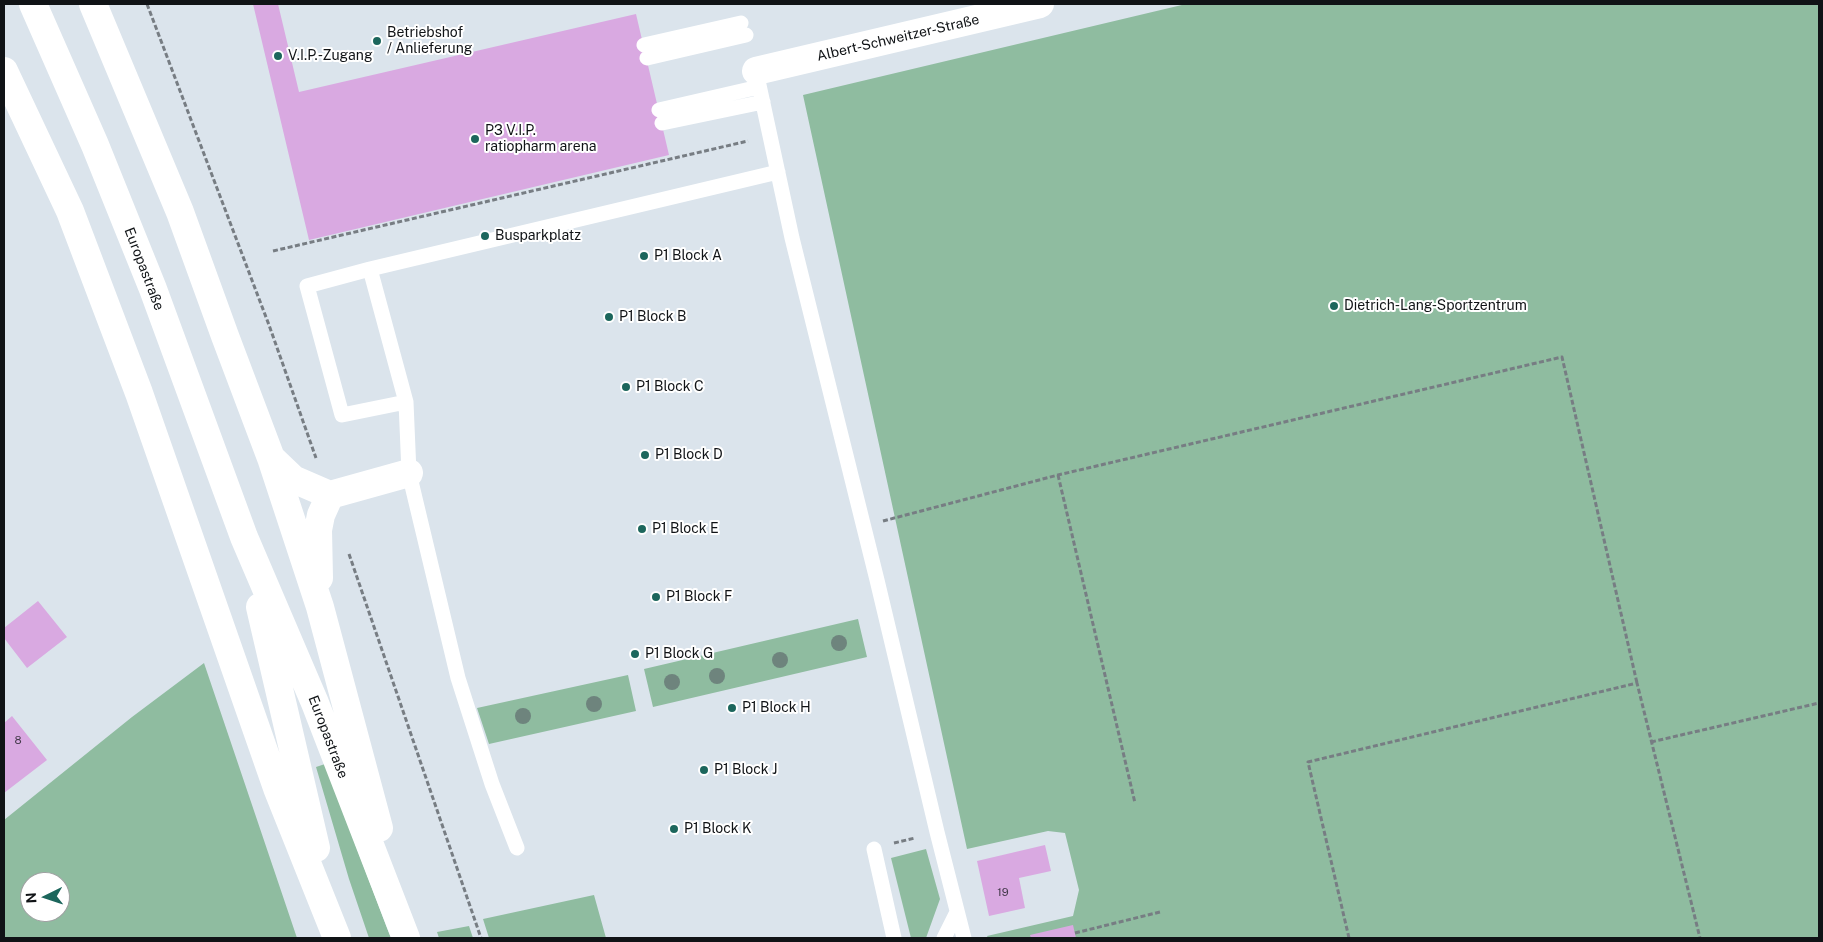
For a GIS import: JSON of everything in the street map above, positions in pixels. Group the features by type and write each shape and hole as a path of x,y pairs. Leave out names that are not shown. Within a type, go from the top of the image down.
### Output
{"main road":[{"name":"Europastraße","path":"33,4 95,145 152,289 244,537 315,703 407,938"},
{"path":"93,4 180,212 272,458 320,607 407,938"},
{"name":"Albert-Schweitzer-Straße","path":"759,86 1040,4"},
{"path":"4,71 70,211 142,402 277,788 337,938"},
{"path":"272,458 293,478 330,496 409,473"},
{"path":"320,607 318,530 321,515 330,496"},
{"name":"Europastraße","path":"244,537 337,938"}],"lane":[{"path":"744,29 707,45 645,52 744,29"},
{"path":"759,86 660,117 721,96 759,86"},
{"path":"759,86 792,238 964,938"},
{"path":"406,402 342,415 307,286 370,269 778,172"},
{"path":"370,269 406,402 409,473 458,678 492,784 517,848"},
{"path":"874,848 894,938"},
{"path":"944,938 957,912"}],"path":[{"path":"146,4 269,325 330,496"},
{"path":"273,251 771,136"},
{"path":"863,525 1058,475 1562,357 1651,742 1700,938"},
{"path":"1058,475 1134,802"},
{"path":"348,552 481,938"},
{"path":"1349,938 1308,762 1637,682"},
{"path":"1651,742 1819,704"},
{"path":"874,848 937,832"},
{"path":"1074,934 1160,912"}],"green space":[{"name":"Dietrich-Lang-Sportzentrum","path":"1186,4 1819,4 1819,938 988,938 987,936 1073,916 1079,890 1065,833 1048,831 967,849 803,95"},
{"path":"858,619 867,657 653,707 644,669"},
{"path":"204,663 297,938 4,938 4,820 132,717"},
{"path":"628,675 636,711 489,744 477,708"},
{"path":"325,764 391,938 369,938 349,879 316,767"},
{"path":"926,849 940,899 926,938 911,938 891,858"},
{"path":"594,895 606,938 489,938 483,919"},
{"path":"469,926 473,938 439,938 437,932"}],"building":[{"name":"P3 V.I.P. ratiopharm arena","path":"253,4 278,4 299,92 636,14 669,155 309,240"},
{"path":"38,601 67,637 27,668 4,638 4,628"},
{"path":"12,716 47,760 4,793 4,723"},
{"path":"1045,845 1051,871 1019,878 1025,908 989,916 977,861"},
{"path":"1073,925 1076,938 1031,938 1030,935"}],"place":[{"name":"Betriebshof / Anlieferung","path":"377,41"},
{"name":"V.I.P.-Zugang","path":"278,56"},
{"name":"P3 V.I.P. ratiopharm arena","path":"475,139"},
{"name":"Busparkplatz","path":"485,236"},
{"name":"P1 Block A","path":"644,256"},
{"name":"Dietrich-Lang-Sportzentrum","path":"1334,306"},
{"name":"P1 Block B","path":"609,317"},
{"name":"P1 Block C","path":"626,387"},
{"name":"P1 Block D","path":"645,455"},
{"name":"P1 Block E","path":"642,529"},
{"name":"P1 Block F","path":"656,597"},
{"name":"P1 Block G","path":"635,654"},
{"name":"P1 Block H","path":"732,708"},
{"name":"P1 Block J","path":"704,770"},
{"name":"P1 Block K","path":"674,829"}]}
